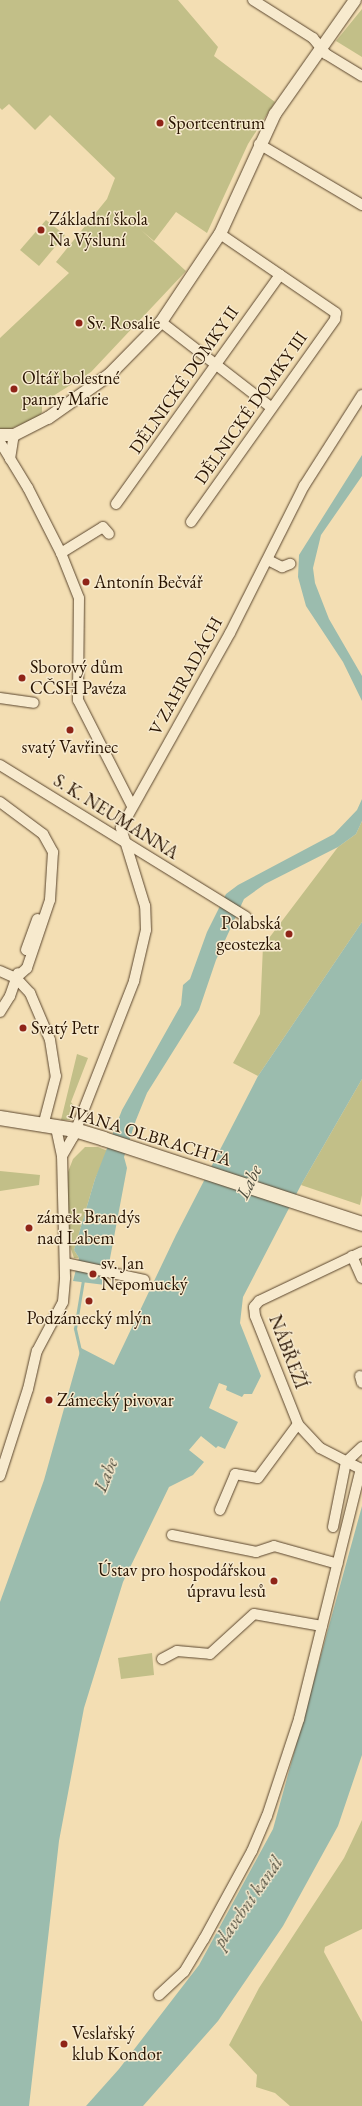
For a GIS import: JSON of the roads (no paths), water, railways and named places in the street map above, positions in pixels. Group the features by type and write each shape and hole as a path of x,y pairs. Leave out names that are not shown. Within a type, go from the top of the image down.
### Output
{"main road":[{"name":"IVANA OLBRACHTA","path":"0,1118 75,1130 104,1138 362,1224"}],"street":[{"path":"253,0 313,38 320,48 362,76"},
{"path":"0,435 14,435 48,418 109,375 161,322 220,234 259,144 275,114 355,0"},
{"path":"259,144 362,205"},
{"path":"220,234 280,275"},
{"name":"DĚLNICKÉ DOMKY III","path":"191,522 335,319 336,313 280,275"},
{"name":"DĚLNICKÉ DOMKY II","path":"116,504 280,275"},
{"path":"161,322 272,408"},
{"name":"V ZAHRADÁCH","path":"62,1156 75,1130 134,981 146,930 145,906 121,828 132,806 215,662 268,560 304,486 362,395"},
{"path":"10,459 14,435"},
{"path":"0,442 61,553 79,598 78,700 132,806"},
{"path":"61,553 103,527 109,534"},
{"path":"268,560 282,567 290,564"},
{"path":"0,698 34,703"},
{"name":"S. K. NEUMANNA","path":"0,765 246,917"},
{"path":"0,802 43,834 53,852 50,900 26,968 16,978"},
{"path":"0,1012 10,996 36,919"},
{"path":"0,971 16,978 30,992 50,1040 56,1076 50,1127 62,1156 64,1263 63,1302 37,1351 14,1433 0,1476"},
{"name":"NÁBŘEŽÍ","path":"159,1996 184,1972 252,1851 267,1816 299,1718 361,1469 320,1448 298,1424 255,1316 254,1307 259,1301 357,1254 361,1273"},
{"path":"64,1263 144,1280"},
{"path":"220,1510 235,1474 258,1478 298,1424"},
{"path":"333,1527 346,1462 362,1447"},
{"path":"172,1535 256,1552 274,1546 338,1564"},
{"path":"162,1659 176,1651 210,1654 254,1614 322,1626"}],"water":[{"path":"362,455 362,476 321,535 313,568 315,583 329,619 362,676 362,701 343,662 306,606 298,577 299,555"},
{"path":"362,799 362,821 356,834 338,847 265,884 244,899 216,960 199,1010 147,1093 136,1120 124,1157 127,1168 105,1285 73,1281 79,1258 74,1250 95,1179 122,1110 181,1005 183,985 190,979 207,932 226,894 238,885 334,834 357,810"},
{"name":"Labe","path":"362,922 362,1079 301,1185 243,1297 240,1323 261,1376 252,1394 244,1394 242,1397 226,1390 227,1386 219,1383 209,1408 238,1422 225,1449 218,1446 216,1448 201,1436 189,1450 204,1462 193,1475 169,1487 123,1582 84,1708 59,1841 29,2106 0,2106 0,1602 44,1480 81,1348 114,1365 176,1235 258,1076"},
{"name":"plavební kanál","path":"362,1506 362,1755 338,1826 283,1926 218,2021 143,2106 86,2106 119,2069 199,1965 273,1829"}],"waterway":[{"path":"81,1355 75,1329 83,1280"}],"place":[{"name":"Sportcentrum","path":"160,123"},
{"name":"Základní škola Na Výsluní","path":"41,230"},
{"name":"Sv. Rosalie","path":"79,323"},
{"name":"Oltář bolestné panny Marie","path":"14,389"},
{"name":"Antonín Bečvář","path":"86,582"},
{"name":"Sborový dům CČSH Pavéza","path":"22,678"},
{"name":"svatý Vavřinec","path":"70,730"},
{"name":"Polabská geostezka","path":"289,934"},
{"name":"Svatý Petr","path":"23,1028"},
{"name":"zámek Brandýs nad Labem","path":"29,1228"},
{"name":"sv. Jan Nepomucký","path":"93,1274"},
{"name":"Podzámecký mlýn","path":"89,1301"},
{"name":"Zámecký pivovar","path":"49,1400"},
{"name":"Ústav pro hospodářskou úpravu lesů","path":"274,1581"},
{"name":"Veslařský klub Kondor","path":"64,2044"}]}
